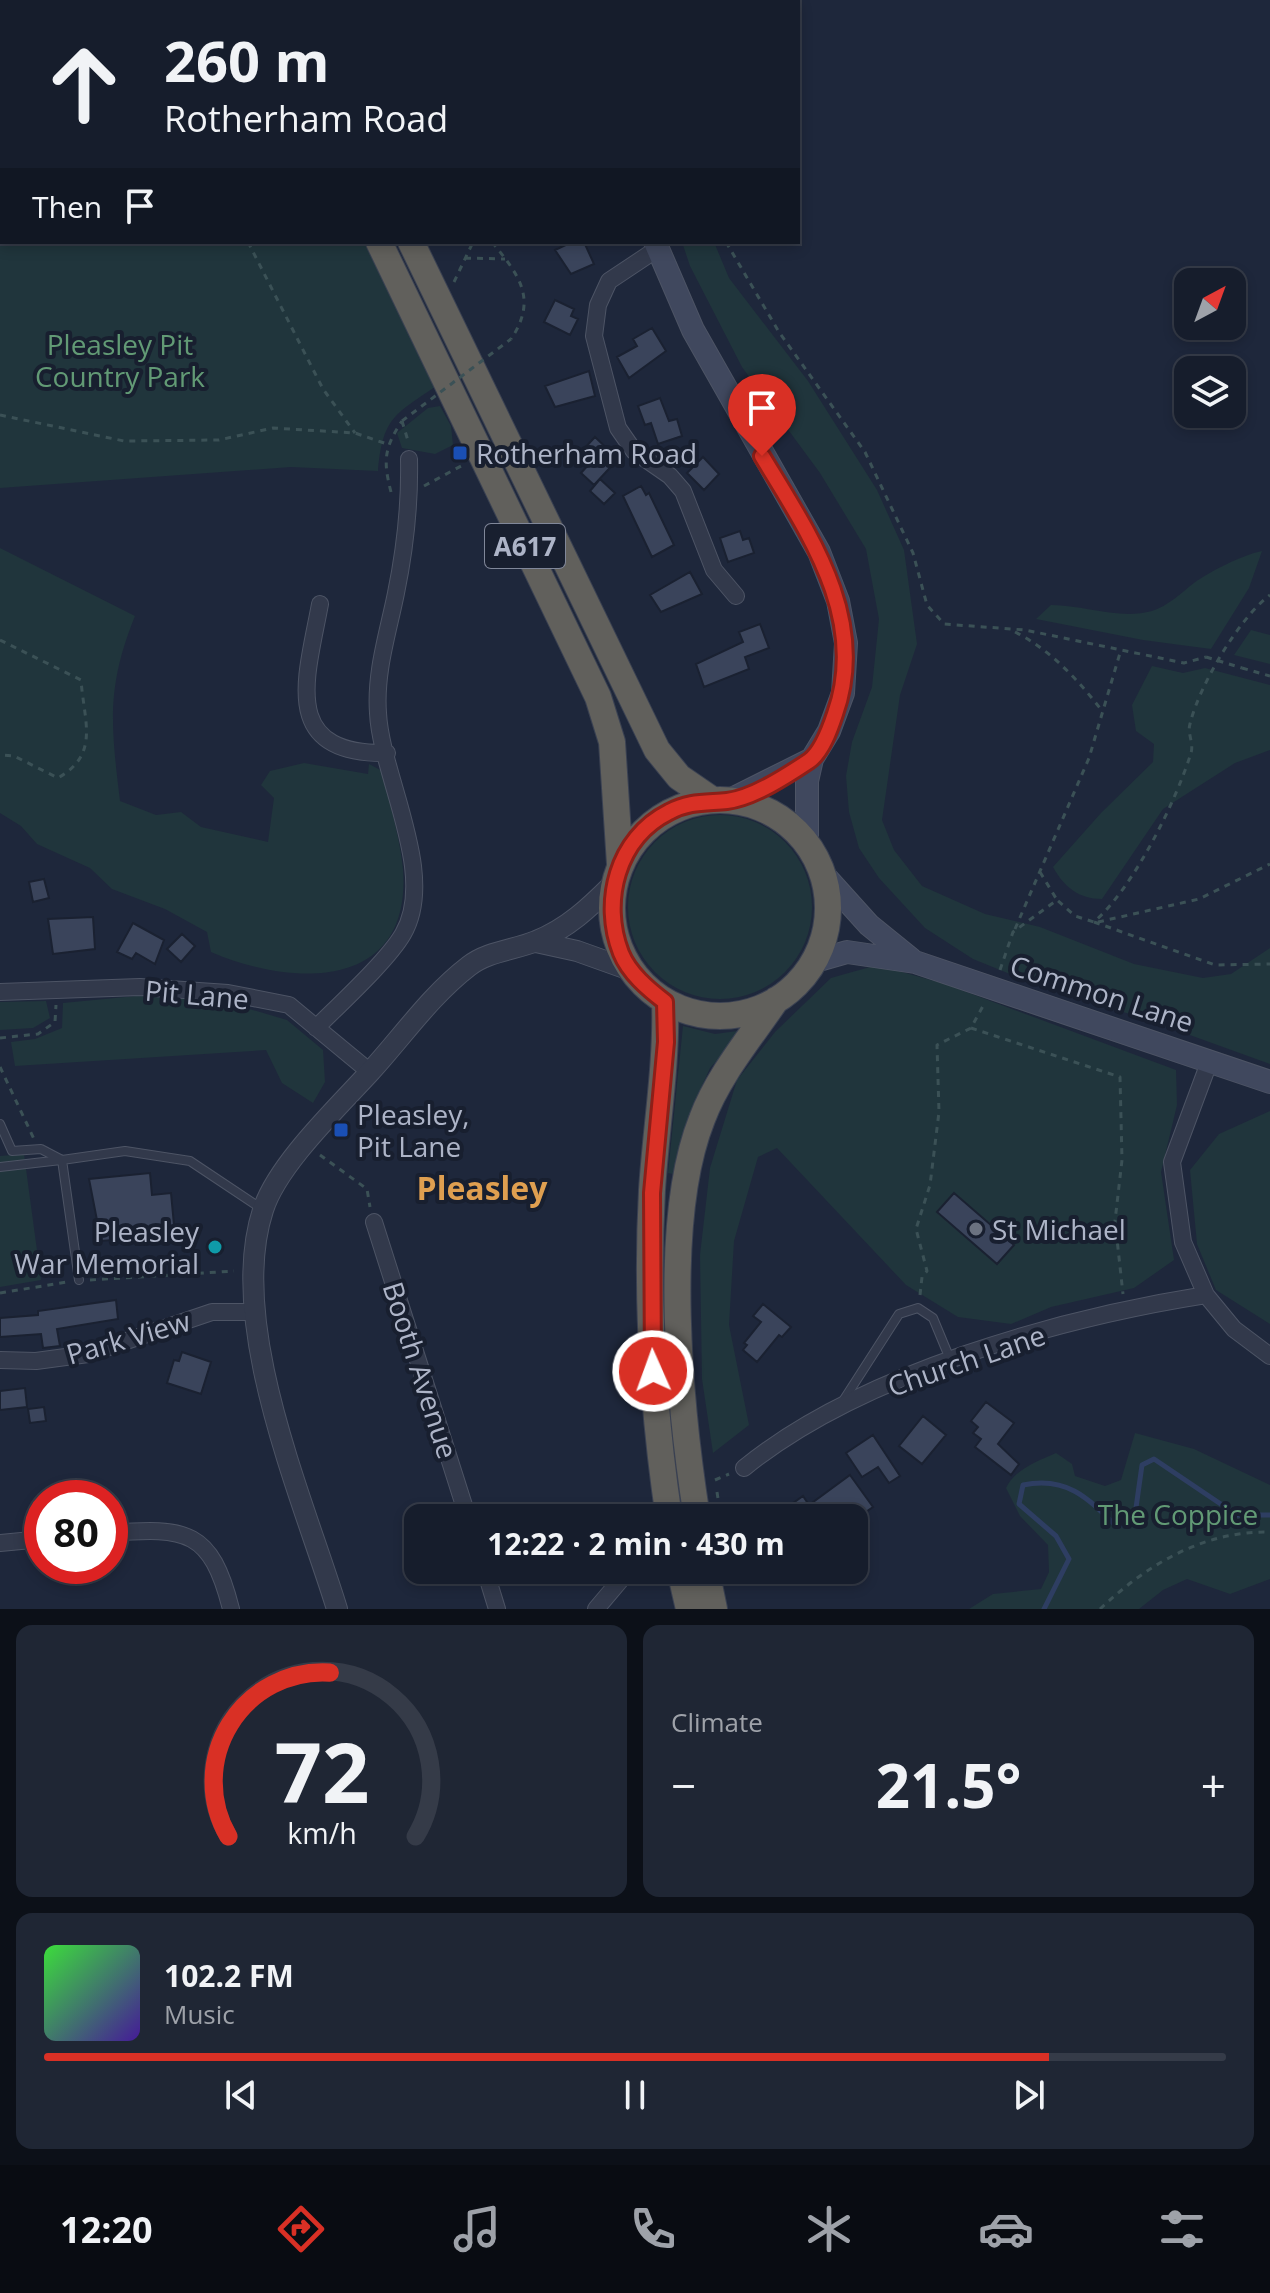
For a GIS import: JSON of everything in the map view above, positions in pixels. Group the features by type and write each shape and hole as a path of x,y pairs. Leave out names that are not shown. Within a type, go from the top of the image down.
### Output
{"highway":[{"name":"A617","path":"380,244 598,697 612,742 617,874"},
{"name":"A617","path":"412,244 657,750 679,777 720,800"},
{"path":"720,800 747,803 779,817 807,843 823,874 828,912 823,941 806,974 762,1008 725,1017 701,1015 665,1002 644,986 622,956 612,922 617,874 635,840 652,823 685,805 720,800"},
{"path":"695,1504 685,1441 679,1299 686,1173 702,1119 720,1082 776,1000"},
{"path":"665,1002 666,1042 652,1193 650,1292 655,1423 667,1504"},
{"path":"683,1584 689,1609"},
{"path":"709,1584 714,1609"}],"main road":[{"path":"656,246 693,330 819,552 838,601 846,643 843,693 829,731 812,759 807,781 807,843"},
{"path":"720,800 812,759"},
{"path":"823,874 869,925 915,962"},
{"path":"812,962 847,952 915,962"},
{"name":"Common Lane","path":"915,962 1270,1082"}],"street":[{"path":"656,246 609,281 598,305 594,336 618,428 634,451 670,476 683,491 714,570 736,596"},
{"path":"316,1028 404,934 414,894 410,842 378,715 380,659 396,591 410,494 409,459"},
{"path":"320,604 305,700 312,726 335,745 363,754 387,753"},
{"path":"337,1609 276,1419 256,1312 254,1270 263,1209 306,1144 441,989 472,963 536,942 574,921 617,874"},
{"path":"536,942 577,951 633,971"},
{"name":"Pit Lane","path":"0,992 140,987 228,993 289,1005 370,1072"},
{"path":"1210,1060 1172,1162 1183,1242 1206,1295 1234,1329 1270,1356"},
{"name":"Booth Avenue","path":"374,1222 464,1504"},
{"name":"Church Lane","path":"744,1468 770,1447 841,1405 950,1359 1125,1311 1206,1295"},
{"name":"Park View","path":"0,1360 36,1361 88,1354 212,1312 256,1312"},
{"path":"128,1532 170,1531 185,1535 206,1550 221,1569 231,1609"},
{"path":"0,1543 24,1541"},
{"path":"489,1584 497,1609"},
{"path":"596,1609 617,1584"}],"lane":[{"path":"0,1124 12,1151 41,1149 62,1160"},
{"path":"0,1167 125,1151 190,1161 263,1209"},
{"path":"62,1160 79,1280"},
{"path":"841,1405 899,1314 918,1308 933,1318 950,1359"}],"path":[{"path":"249,244 323,389 355,433"},
{"path":"438,294 454,282 472,244"},
{"path":"409,440 402,421 511,339 524,320 525,301 517,274 494,244"},
{"path":"727,244 779,332 865,452 913,553 927,605 944,624 1011,629 1184,663 1206,657 1270,676"},
{"path":"465,258 505,259"},
{"path":"0,415 124,441 219,440 273,428 355,433 387,444"},
{"path":"410,494 481,455"},
{"path":"1094,922 1111,907 1173,804 1193,749 1189,726 1236,628 1270,595"},
{"path":"1011,629 1057,662 1082,685 1103,712"},
{"path":"0,640 81,680 86,752 77,767 58,778 14,756 0,755"},
{"path":"918,1308 922,1277 927,1271 916,1229 930,1185 939,1112 937,1045 971,1028 992,989 1013,932 1089,758 1121,651"},
{"path":"1094,922 1199,899 1270,864"},
{"path":"1040,872 1057,900 1075,916 1215,965 1270,964"},
{"path":"1013,932 1057,900"},
{"path":"0,1038 38,1034 55,1022 56,990"},
{"path":"971,1028 1120,1077 1122,1160 1115,1221 1125,1311"},
{"path":"0,1067 41,1149"},
{"path":"306,1144 367,1189 374,1222"},
{"path":"0,1293 79,1280 254,1270"},
{"path":"719,1504 715,1480 744,1468"},
{"path":"1100,1609 1122,1589 1189,1545 1270,1532"}],"green space":[{"name":"Pleasley Pit Country Park","path":"0,244 365,244 435,387 393,420 383,440 378,471 291,467 0,488"},
{"path":"683,244 715,244 729,278 808,381 877,490 904,550 917,644 900,695 882,820 894,850 922,886 985,914 1040,927 1134,964 1203,978 1231,974 1270,948 1270,1064 1140,1017 1047,989 973,959 925,928 879,878 859,848 849,812 846,776 852,742 872,687 879,619 866,549 820,473 742,367 690,266"},
{"path":"440,406 451,426 453,445 435,454 402,448 397,433 428,408"},
{"path":"0,548 135,616 119,665 113,707 120,801 156,815 181,812 201,827 268,842 274,798 261,785 270,771 304,763 368,774 369,764 384,772 403,869 401,909 388,939 368,959 341,970 310,974 243,964 211,952 207,932 165,909 112,889 90,868 37,844 21,826 0,813"},
{"path":"1262,551 1249,588 1211,649 1143,640 1036,619 1051,605 1127,614 1152,611 1169,603 1217,569"},
{"path":"1251,630 1270,635 1270,664 1234,655"},
{"path":"1152,666 1183,673 1205,668 1270,685 1270,750 1235,763 1163,809 1102,899 1086,897 1067,886 1053,867 1101,813 1153,762 1154,744 1136,731 1132,705"},
{"path":"720,815 738,816 755,822 785,842 805,872 811,889 811,925 805,942 785,972 755,992 738,998 720,999 702,998 685,992 655,972 635,942 629,925 628,907 629,889 635,872 655,842 685,822 702,816"},
{"path":"877,965 945,984 1176,1070 1177,1105 1161,1172 1174,1260 1134,1288 1051,1307 1011,1324 958,1317 906,1285 777,1148 758,1157 734,1241 729,1325 749,1425 713,1453 702,1379 700,1255 710,1168 737,1080 775,1032 831,978"},
{"path":"136,996 222,1001 287,1020 323,1050 325,1082 313,1103 282,1083 266,1050 15,1066 11,1042 35,1039 62,1028 63,1003"},
{"path":"46,1001 50,1018 33,1028 0,1030 0,1002"},
{"path":"683,1026 715,1034 745,1030 710,1068 690,1113 673,1174 668,1173"},
{"path":"1270,1111 1270,1324 1216,1290 1197,1244 1190,1170 1219,1134"},
{"path":"24,1154 41,1280 0,1287 0,1156"},
{"name":"The Coppice","path":"1135,1433 1194,1449 1270,1485 1270,1579 1230,1594 1187,1579 1163,1590 1139,1609 969,1609 993,1594 1041,1589 1049,1572 1048,1545 1020,1516 1006,1488 1010,1481 1028,1466 1056,1453 1072,1464 1075,1476 1105,1486 1121,1480"}],"building":[{"path":"568,244 585,244 594,264 571,274 555,250"},
{"path":"555,300 574,309 571,316 578,319 570,335 544,322"},
{"path":"652,328 666,351 629,378 617,357 637,346 633,339"},
{"path":"589,371 595,396 555,407 545,386"},
{"path":"660,398 669,421 677,419 682,436 658,444 651,423 645,425 638,406"},
{"path":"595,437 618,459 594,485 581,473 590,463 580,453"},
{"path":"703,457 719,474 704,490 687,473"},
{"path":"600,479 615,493 604,504 590,491"},
{"path":"641,486 646,495 649,493 674,545 652,557 623,496"},
{"path":"740,531 743,540 749,538 754,553 728,562 720,538"},
{"path":"690,572 702,594 661,612 650,595"},
{"path":"760,624 769,648 745,657 749,669 704,687 696,664 743,642 739,632"},
{"path":"44,879 49,898 33,902 29,882"},
{"path":"93,917 95,949 53,954 48,919"},
{"path":"133,923 164,940 155,964 136,953 132,959 117,952"},
{"path":"182,934 195,946 181,962 167,949"},
{"path":"150,1173 152,1195 171,1193 174,1225 168,1226 169,1233 161,1233 162,1243 136,1245 136,1238 101,1241 89,1179"},
{"name":"St Michael","path":"954,1193 1014,1245 997,1264 937,1212"},
{"path":"116,1300 118,1319 57,1329 60,1346 43,1348 41,1334 0,1337 0,1318 38,1315 38,1311"},
{"path":"763,1304 791,1327 782,1337 779,1335 757,1362 743,1350 747,1345 744,1343 761,1322 753,1316"},
{"path":"182,1352 211,1362 201,1394 167,1383 174,1360 179,1361"},
{"path":"25,1388 27,1407 0,1410 0,1391"},
{"path":"986,1402 1014,1423 998,1444 1019,1464 1011,1475 975,1447 981,1439 973,1433 978,1427 971,1421"},
{"path":"44,1407 46,1421 30,1423 28,1409"},
{"path":"923,1416 946,1435 922,1464 899,1446"},
{"path":"873,1435 900,1476 889,1483 878,1467 862,1477 846,1453"},
{"path":"850,1475 873,1507 868,1510 868,1504 810,1504"},
{"path":"803,1496 808,1504 792,1504"}],"waterway":[{"path":"1044,1609 1069,1559 1056,1536 1019,1504 1023,1485 1064,1486 1085,1498 1116,1526 1134,1522 1142,1465 1154,1459 1237,1515 1270,1515"}],"place":[{"name":"Rotherham Road","path":"460,453"},
{"name":"Pleasley, Pit Lane","path":"341,1130"},
{"name":"St Michael","path":"976,1229"},
{"name":"Pleasley War Memorial","path":"215,1247"}],"district":[{"name":"Pleasley","path":"482,1187"}],"route":[{"path":"653,1371 650,1292 652,1193 666,1042 665,1002 644,986 622,956 612,922 613,884 620,864 635,840 668,812 711,799 728,801 755,791 812,759 829,731 843,693 846,643 838,601 819,552 762,456"}]}
